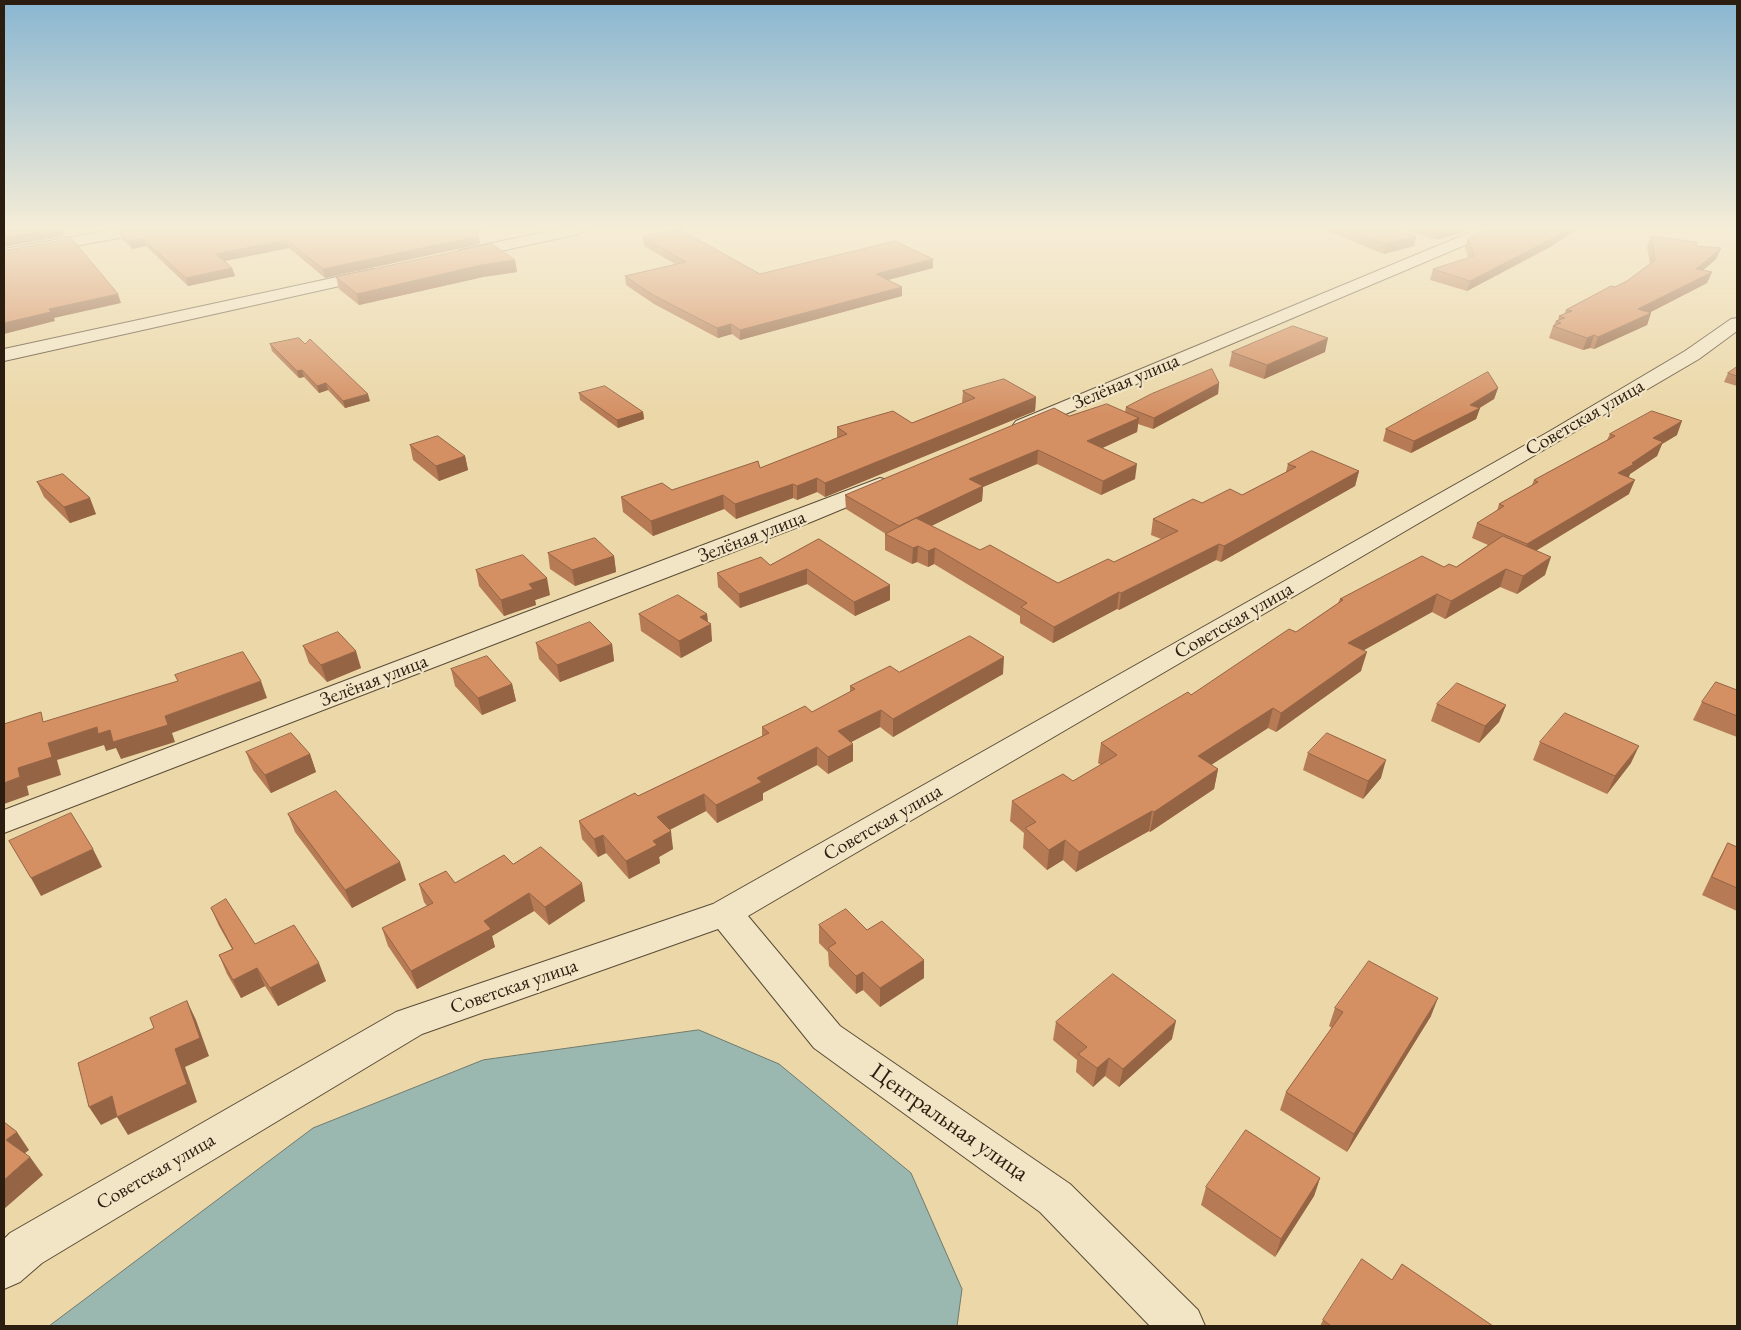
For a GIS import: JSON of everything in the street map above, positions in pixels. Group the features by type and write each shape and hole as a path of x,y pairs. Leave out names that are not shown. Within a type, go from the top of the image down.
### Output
{"street":[{"path":"4,355 296,291"},
{"name":"Зелёная улица","path":"1002,434 1343,291"},
{"name":"Советская улица","path":"4,1267 26,1248 409,1023 725,913 1557,435 1692,355 1737,323"},
{"name":"Зелёная улица","path":"4,822 803,517 902,476"},
{"name":"Центральная улица","path":"725,913 827,1037 1055,1198 1182,1326"}],"water":[{"path":"699,1030 779,1064 911,1173 962,1289 957,1326 49,1326 313,1128 483,1060"}],"building":[{"path":"4,291 116,291 118,294 49,309 51,312 4,323"},
{"path":"353,291 370,291 357,294"},
{"path":"647,291 887,291 740,330 731,324 717,328"},
{"path":"1602,291 1674,291 1638,309 1651,313 1598,337 1594,335 1587,338 1553,326 1561,323 1556,321 1565,318 1559,316 1572,311 1566,310"},
{"path":"1293,326 1328,338 1267,365 1232,352"},
{"path":"299,338 305,344 310,339 368,394 343,401 326,383 317,386 302,370 297,371 270,344"},
{"path":"1737,367 1737,376 1728,373"},
{"path":"1212,369 1219,383 1154,418 1126,407 1151,394"},
{"path":"1488,372 1498,388 1470,405 1480,408 1414,441 1386,429"},
{"path":"1004,379 1036,397 825,483 817,478 797,486 793,484 735,504 723,495 651,521 621,497 662,483 672,490 758,461 760,468 847,434 837,427 893,411 912,423 975,398 963,391"},
{"path":"605,386 643,412 617,420 579,393"},
{"path":"1107,404 1139,418 1087,441 1137,464 1103,481 1038,450 969,479 983,486 899,526 845,495 1054,408 1069,416"},
{"path":"1652,411 1682,421 1653,438 1663,442 1632,463 1634,464 1618,473 1635,480 1527,544 1477,523 1504,506 1499,504 1538,482 1534,480 1615,436 1610,434"},
{"path":"438,436 465,456 436,466 410,445"},
{"path":"1312,451 1359,471 1224,546 1219,544 1121,593 1119,592 1054,627 1021,607 1027,603 935,548 928,551 918,546 913,548 885,534 916,518 980,550 990,545 1058,583 1108,559 1114,562 1178,531 1153,519 1193,499 1202,503 1230,489 1242,495 1296,467 1288,464"},
{"path":"63,474 90,498 64,507 37,482"},
{"path":"1503,536 1551,557 1523,576 1506,569 1451,601 1437,594 1348,643 1367,652 1281,713 1273,708 1198,756 1218,769 1154,812 1152,811 1079,852 1065,840 1049,850 1025,828 1036,822 1012,801 1063,774 1073,781 1117,755 1101,743 1188,692 1191,695 1289,629 1296,632 1343,600 1340,599 1422,556 1444,567 1449,564 1456,567"},
{"path":"595,538 614,556 572,570 548,553"},
{"path":"819,539 890,585 854,602 807,569 739,594 717,573 761,557 770,565"},
{"path":"523,555 547,578 529,584 533,589 501,600 476,570"},
{"path":"678,595 707,614 700,617 711,624 679,641 639,614"},
{"path":"590,622 612,644 557,665 536,643"},
{"path":"338,632 356,651 321,665 303,646"},
{"path":"970,636 1004,657 893,719 881,710 838,731 853,744 828,757 817,747 757,778 762,782 716,805 704,794 657,817 671,831 653,841 657,845 626,861 603,835 594,839 579,821 635,793 638,796 769,733 762,727 805,706 812,712 855,689 850,686 890,666 899,672"},
{"path":"243,652 261,681 165,716 168,725 113,742 110,730 98,734 97,727 48,743 52,757 18,768 20,777 4,783 4,724 41,712 43,722 178,681 175,675"},
{"path":"487,656 512,684 478,698 451,669"},
{"path":"1716,682 1737,690 1737,716 1702,702"},
{"path":"1457,683 1506,705 1485,726 1437,704"},
{"path":"1565,713 1639,746 1615,776 1540,742"},
{"path":"291,733 310,754 265,775 246,752"},
{"path":"1327,733 1386,760 1368,781 1308,753"},
{"path":"336,791 400,862 345,890 288,814"},
{"path":"71,813 93,849 31,878 9,841"},
{"path":"1728,843 1737,847 1737,888 1712,877"},
{"path":"541,847 582,883 545,907 529,893 484,921 491,929 411,971 382,928 433,903 419,884 446,871 455,883 504,855 513,864"},
{"path":"226,899 255,944 294,925 319,963 270,988 257,968 233,980 219,955 233,949 211,908"},
{"path":"846,909 867,930 882,921 924,960 880,988 863,972 856,976 828,948 836,943 819,925"},
{"path":"1369,961 1438,998 1354,1134 1286,1092 1343,1012 1335,1008"},
{"path":"1113,974 1176,1021 1123,1069 1109,1058 1097,1068 1078,1054 1087,1047 1056,1022"},
{"path":"187,1001 200,1038 175,1049 187,1084 117,1117 112,1096 89,1107 78,1063 154,1028 150,1018"},
{"path":"4,1122 17,1132 6,1140 30,1157 4,1180"},
{"path":"1246,1130 1320,1178 1281,1239 1206,1187"},
{"path":"1362,1259 1392,1280 1402,1264 1493,1326 1331,1326 1323,1320"}]}
